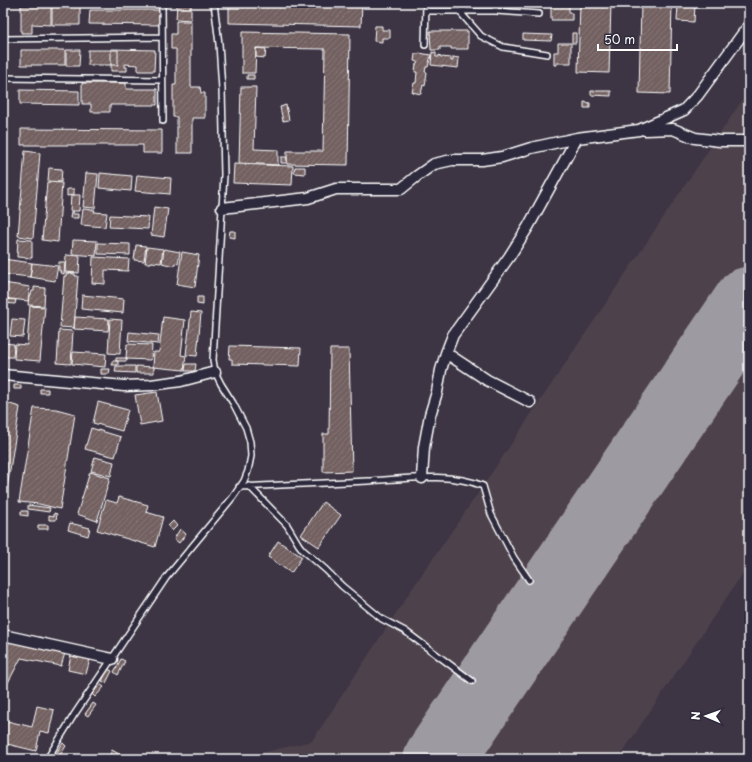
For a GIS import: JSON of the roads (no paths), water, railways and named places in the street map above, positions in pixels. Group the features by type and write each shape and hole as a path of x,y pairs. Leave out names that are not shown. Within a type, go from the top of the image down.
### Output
{"street":[{"path":"639,130 684,110 698,95 749,25"},
{"path":"222,208 308,198 336,189 401,189 434,164 452,160 482,160 502,157 531,148 577,138 639,130 673,129 695,138 720,141 749,141"},
{"path":"422,478 424,447 430,415 437,392 441,370 453,335 528,227 577,138"},
{"path":"446,353 487,380 530,402"},
{"path":"3,375 124,386 151,385 181,381 215,372"},
{"path":"3,635 112,659"}],"lane":[{"path":"3,30 4,3"},
{"path":"162,3 163,121"},
{"path":"48,759 74,715 166,578 233,497 244,481 252,456 246,428 215,372 213,360 224,175 222,89 214,3"},
{"path":"425,45 426,3"},
{"path":"459,3 465,11"},
{"path":"495,11 496,3"},
{"path":"426,11 495,11 539,14"},
{"path":"459,11 481,36 503,47 547,54"},
{"path":"3,39 162,37"},
{"path":"3,78 162,80"},
{"path":"239,487 422,478 453,478 476,483 483,486 491,514 514,558 529,580"},
{"path":"244,481 287,525 299,546 342,586 382,619 405,631 472,681"}]}
